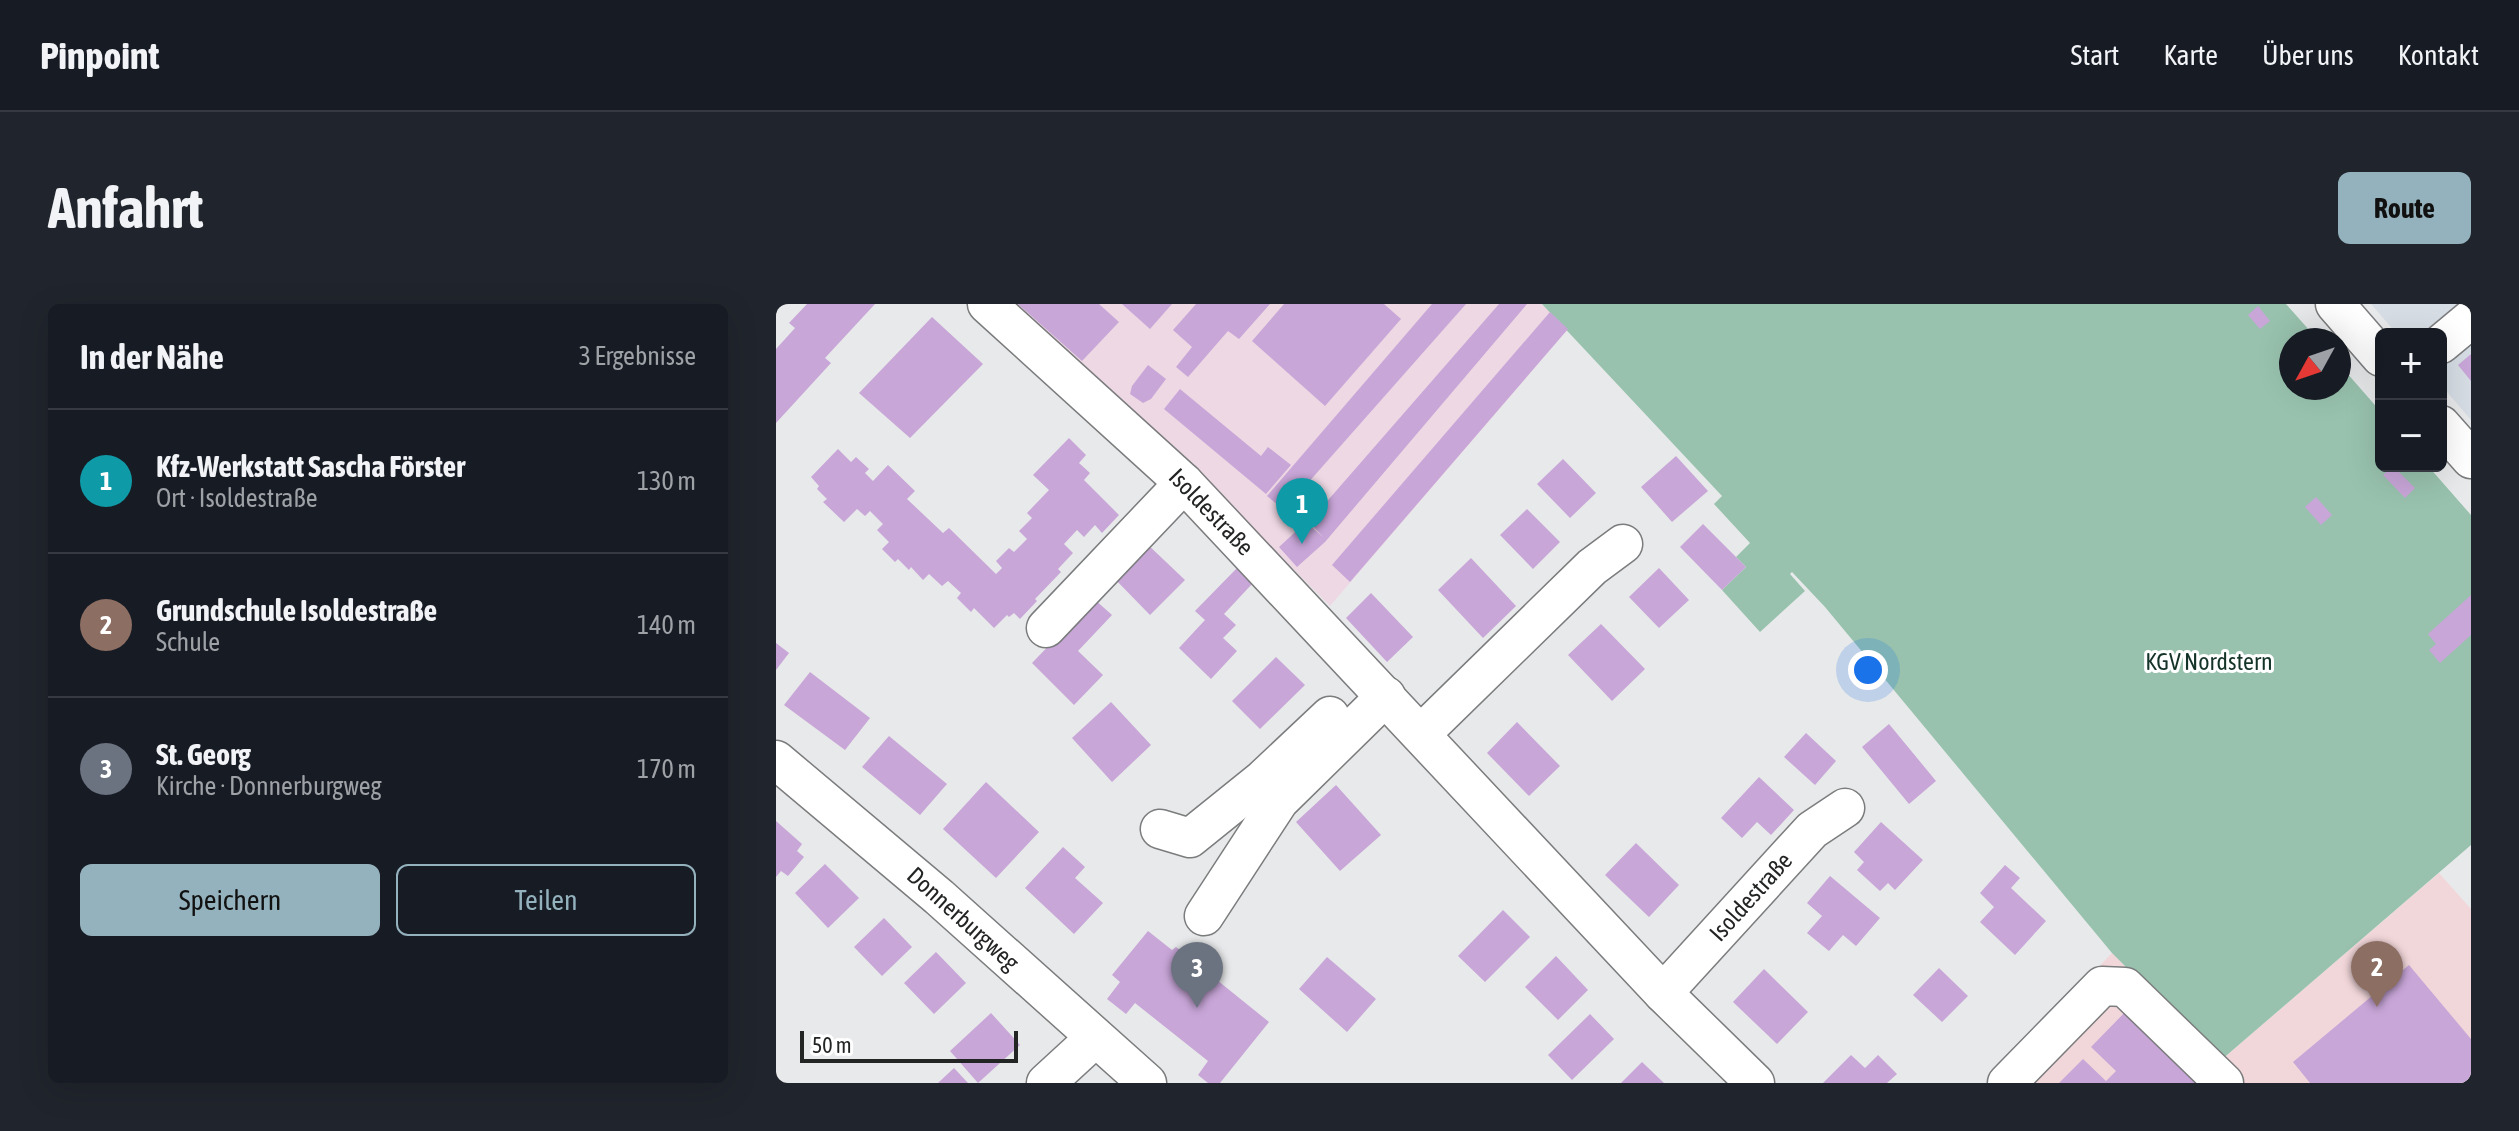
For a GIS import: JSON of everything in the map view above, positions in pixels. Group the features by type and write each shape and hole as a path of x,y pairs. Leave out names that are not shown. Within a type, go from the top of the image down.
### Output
{"street":[{"name":"Isoldestraße","path":"987,304 1184,483 1663,993 1755,1083"},
{"path":"2335,304 2375,350"},
{"path":"2447,339 2471,319"},
{"path":"2447,432 2471,459"},
{"path":"1046,628 1184,483"},
{"path":"1422,733 1592,567 1623,544"},
{"path":"1160,829 1190,838 1201,831 1378,688"},
{"path":"1204,916 1279,801 1378,688"},
{"name":"Donnerburgweg","path":"776,760 939,897 1147,1083"},
{"name":"Isoldestraße","path":"1663,993 1812,830 1845,808"},
{"path":"2007,1083 2102,986 2125,987 2224,1083"},
{"path":"1046,1083 1095,1038"}],"shaded area":[{"path":"1013,304 1542,304 1568,329 1330,606 1165,440"},
{"path":"2371,304 2471,304 2471,420 2447,392 2447,328 2392,328"},
{"path":"2439,873 2471,909 2471,1083 1988,1083 2112,953 2220,1061"}],"green space":[{"name":"KGV Nordstern","path":"1542,304 2286,304 2307,328 2279,328 2279,400 2351,400 2351,378 2375,405 2375,472 2433,472 2471,515 2471,845 2220,1061 2112,953 1825,607 1792,572 1790,574 1805,591 1760,632 1722,590 1746,567 1736,557 1750,543 1714,504 1722,496"}],"building":[{"path":"807,304 875,304 825,358 831,363 776,423 776,349 795,328 789,323"},
{"path":"1018,304 1099,304 1119,322 1082,361"},
{"path":"1122,304 1172,304 1150,329"},
{"path":"1196,304 1270,304 1239,339 1228,331 1188,377 1176,367 1192,347 1173,330"},
{"path":"1284,304 1384,304 1401,319 1325,406 1252,341"},
{"path":"1432,304 1466,304 1284,510 1267,496"},
{"path":"1499,304 1527,304 1325,542 1297,567 1279,547 1306,522 1323,537 1309,522"},
{"path":"2258,306 2270,321 2260,329 2248,315"},
{"path":"1550,312 1568,329 1350,582 1332,565"},
{"path":"932,317 983,364 910,438 859,393"},
{"path":"2471,354 2471,381 2458,365"},
{"path":"1148,365 1166,379 1151,399 1143,403 1130,394 1132,386"},
{"path":"1180,389 1261,456 1268,447 1291,465 1266,494 1164,409"},
{"path":"1069,438 1086,455 1079,463 1090,473 1084,480 1119,515 1102,533 1095,525 1084,537 1077,530 1064,544 1073,553 1058,569 1061,572 1035,599 1037,601 1020,619 1014,613 1009,617 1007,615 994,628 974,608 971,612 957,598 961,593 948,581 942,586 929,574 923,580 911,567 909,570 898,559 895,562 882,549 889,542 877,530 883,524 870,511 865,516 857,509 844,522 823,502 827,499 811,477 838,449 851,462 856,457 869,469 865,473 873,481 888,465 915,491 907,499 943,533 949,528 996,574 1002,568 996,561 1009,548 1014,552 1027,539 1019,531 1032,518 1027,513 1049,490 1033,475"},
{"path":"1676,456 1708,491 1672,522 1641,487"},
{"path":"1563,459 1596,493 1570,518 1537,484"},
{"path":"2399,472 2415,488 2405,498 2383,475"},
{"path":"2316,497 2332,515 2321,525 2305,507"},
{"path":"1527,509 1560,542 1533,569 1500,535"},
{"path":"1703,524 1746,567 1722,590 1680,547"},
{"path":"1145,542 1185,580 1150,615 1112,576"},
{"path":"1471,558 1516,606 1483,638 1438,590"},
{"path":"1237,568 1252,584 1224,614 1236,625 1223,638 1237,651 1211,679 1179,648 1205,620 1195,611"},
{"path":"1659,568 1689,600 1659,628 1629,597"},
{"path":"1371,593 1413,637 1387,662 1346,618"},
{"path":"2471,595 2471,635 2440,663 2429,650 2436,644 2428,634"},
{"path":"1094,599 1112,615 1078,651 1103,675 1074,705 1032,663"},
{"path":"1601,624 1645,669 1612,701 1568,655"},
{"path":"776,643 789,653 776,670"},
{"path":"1276,657 1305,685 1260,729 1232,701"},
{"path":"810,672 870,718 845,750 784,705"},
{"path":"1111,702 1151,745 1112,782 1072,738"},
{"path":"1517,722 1560,766 1529,796 1487,753"},
{"path":"1889,724 1936,781 1909,804 1862,747"},
{"path":"1806,733 1836,761 1815,785 1784,757"},
{"path":"889,736 947,784 920,815 862,767"},
{"path":"1759,777 1794,810 1771,835 1757,822 1742,838 1721,818"},
{"path":"986,782 1039,832 996,878 943,829"},
{"path":"1336,785 1381,835 1340,871 1296,822"},
{"path":"776,821 802,844 797,851 804,857 788,876 781,871 776,877"},
{"path":"1881,822 1923,860 1895,890 1888,883 1880,891 1857,870 1864,862 1854,852"},
{"path":"1636,843 1679,885 1649,917 1605,875"},
{"path":"1063,847 1085,867 1075,878 1103,903 1074,934 1025,888"},
{"path":"825,864 859,898 828,928 795,893"},
{"path":"2005,865 2020,878 2011,888 2046,921 2015,955 1980,922 1994,907 1980,893"},
{"path":"1830,876 1880,918 1856,946 1843,935 1829,951 1807,933 1822,916 1807,903"},
{"path":"1503,910 1530,937 1485,982 1458,956"},
{"path":"884,918 912,947 882,976 854,947"},
{"path":"1148,931 1172,950 1176,947 1269,1022 1220,1083 1208,1083 1198,1075 1208,1061 1135,1003 1126,1014 1107,999 1120,982 1112,975"},
{"path":"936,952 966,983 934,1014 904,983"},
{"path":"1556,956 1588,990 1558,1020 1525,987"},
{"path":"1327,957 1376,999 1347,1032 1299,989"},
{"path":"2409,965 2471,1039 2471,1083 2310,1083 2293,1062"},
{"path":"1939,968 1968,996 1942,1022 1913,995"},
{"path":"1764,969 1808,1012 1777,1044 1733,1002"},
{"path":"2129,1008 2205,1083 2059,1083 2083,1059 2106,1081 2116,1071 2091,1047"},
{"path":"991,1013 1020,1045 978,1083 950,1051"},
{"path":"1590,1014 1614,1039 1572,1080 1548,1055"},
{"path":"1851,1055 1865,1068 1878,1055 1897,1074 1887,1083 1823,1083"},
{"path":"1642,1062 1664,1083 1621,1083"},
{"path":"954,1068 968,1083 938,1083"}],"place":[{"name":"Kfz-Werkstatt Sascha Förster","path":"1302,544"},
{"name":"Grundschule Isoldestraße","path":"2377,1007"},
{"name":"St. Georg","path":"1197,1008"}]}
